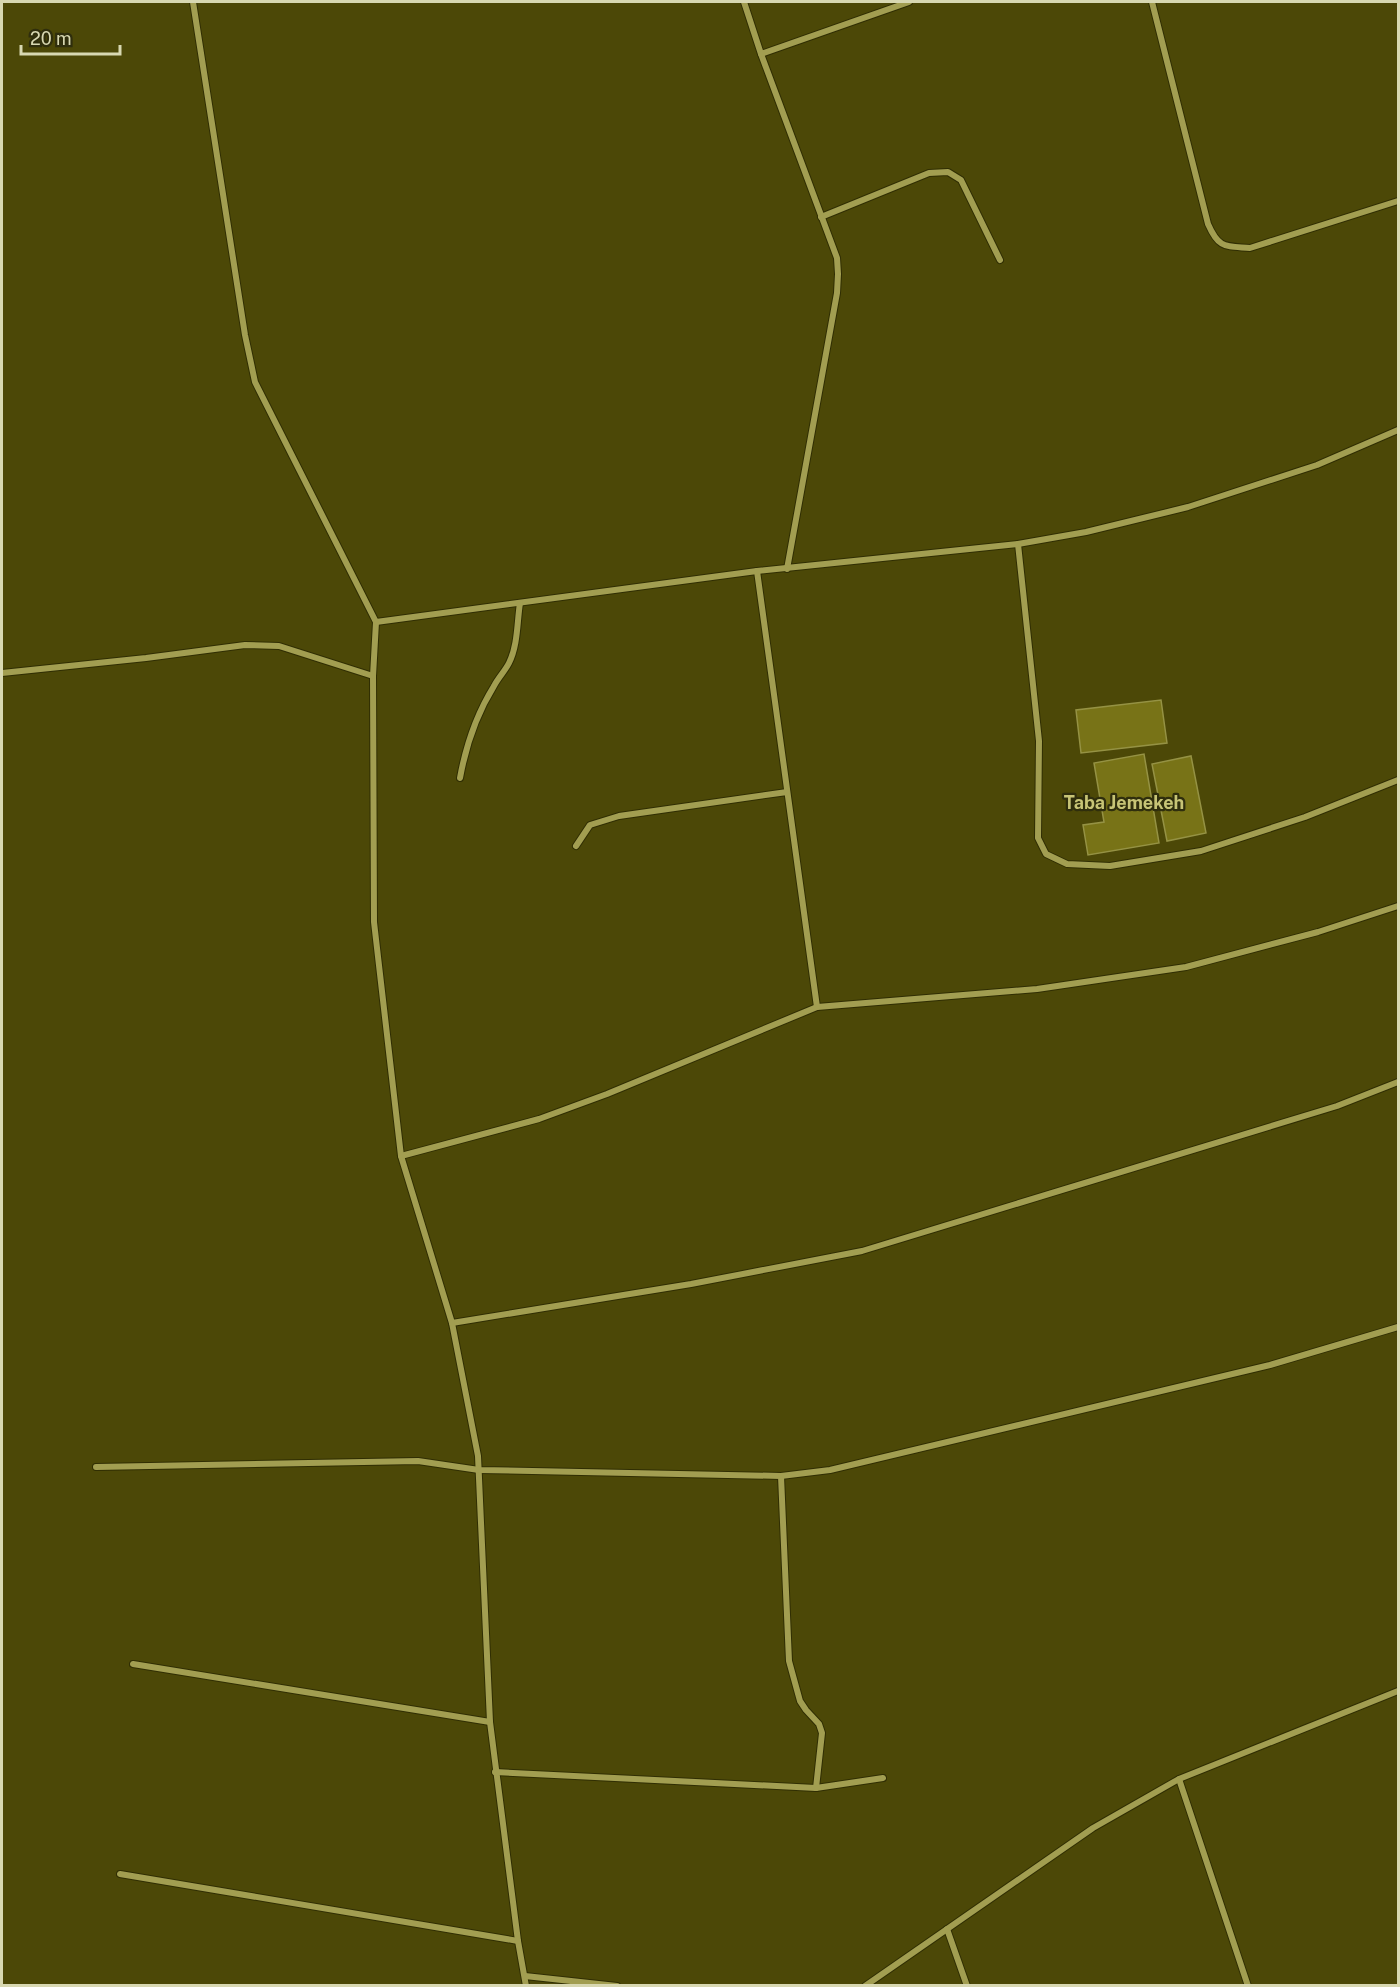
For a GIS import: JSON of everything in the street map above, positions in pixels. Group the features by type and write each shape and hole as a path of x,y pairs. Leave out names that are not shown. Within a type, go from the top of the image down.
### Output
{"street":[{"path":"193,2 245,335 255,382 376,622 373,676 374,922 401,1156 452,1323 478,1456 490,1722 518,1941 526,1986"},
{"path":"744,2 760,54 837,258 837,292 787,569"},
{"path":"760,54 909,2"},
{"path":"1152,2 1208,224 1215,239 1227,247 1250,248 1398,201"},
{"path":"821,217 929,173 948,172 961,180 1000,260"},
{"path":"376,622 756,571 1018,544 1086,532 1188,507 1317,465 1398,430"},
{"path":"1018,544 1039,741 1038,838 1046,854 1067,864 1110,866 1201,851 1305,817 1398,780"},
{"path":"756,571 817,1007"},
{"path":"460,778 474,724 493,686 509,663 514,647 520,603"},
{"path":"2,673 245,645 279,646 373,676"},
{"path":"576,846 590,825 619,816 787,792"},
{"path":"401,1156 539,1119 817,1007 1037,989 1186,967 1318,932 1398,906"},
{"path":"452,1323 691,1284 862,1251 1337,1106 1398,1082"},
{"path":"96,1467 418,1461 479,1470 781,1476 830,1470 1259,1368 1398,1327"},
{"path":"781,1476 789,1661 800,1701 819,1724 822,1733 816,1788"},
{"path":"133,1664 490,1722"},
{"path":"865,1986 1093,1828 1179,1779 1398,1691"},
{"path":"495,1772 816,1788 883,1778"},
{"path":"1179,1779 1248,1986"},
{"path":"120,1874 518,1941"},
{"path":"947,1929 967,1986"},
{"path":"525,1976 617,1986"}],"building":[{"path":"1161,700 1167,743 1081,753 1076,710"},
{"path":"1144,754 1159,843 1088,855 1083,825 1104,822 1094,763"},
{"path":"1191,756 1206,833 1167,841 1152,764"}],"district":[{"name":"Taba Jemekeh","path":"1124,802"}]}
